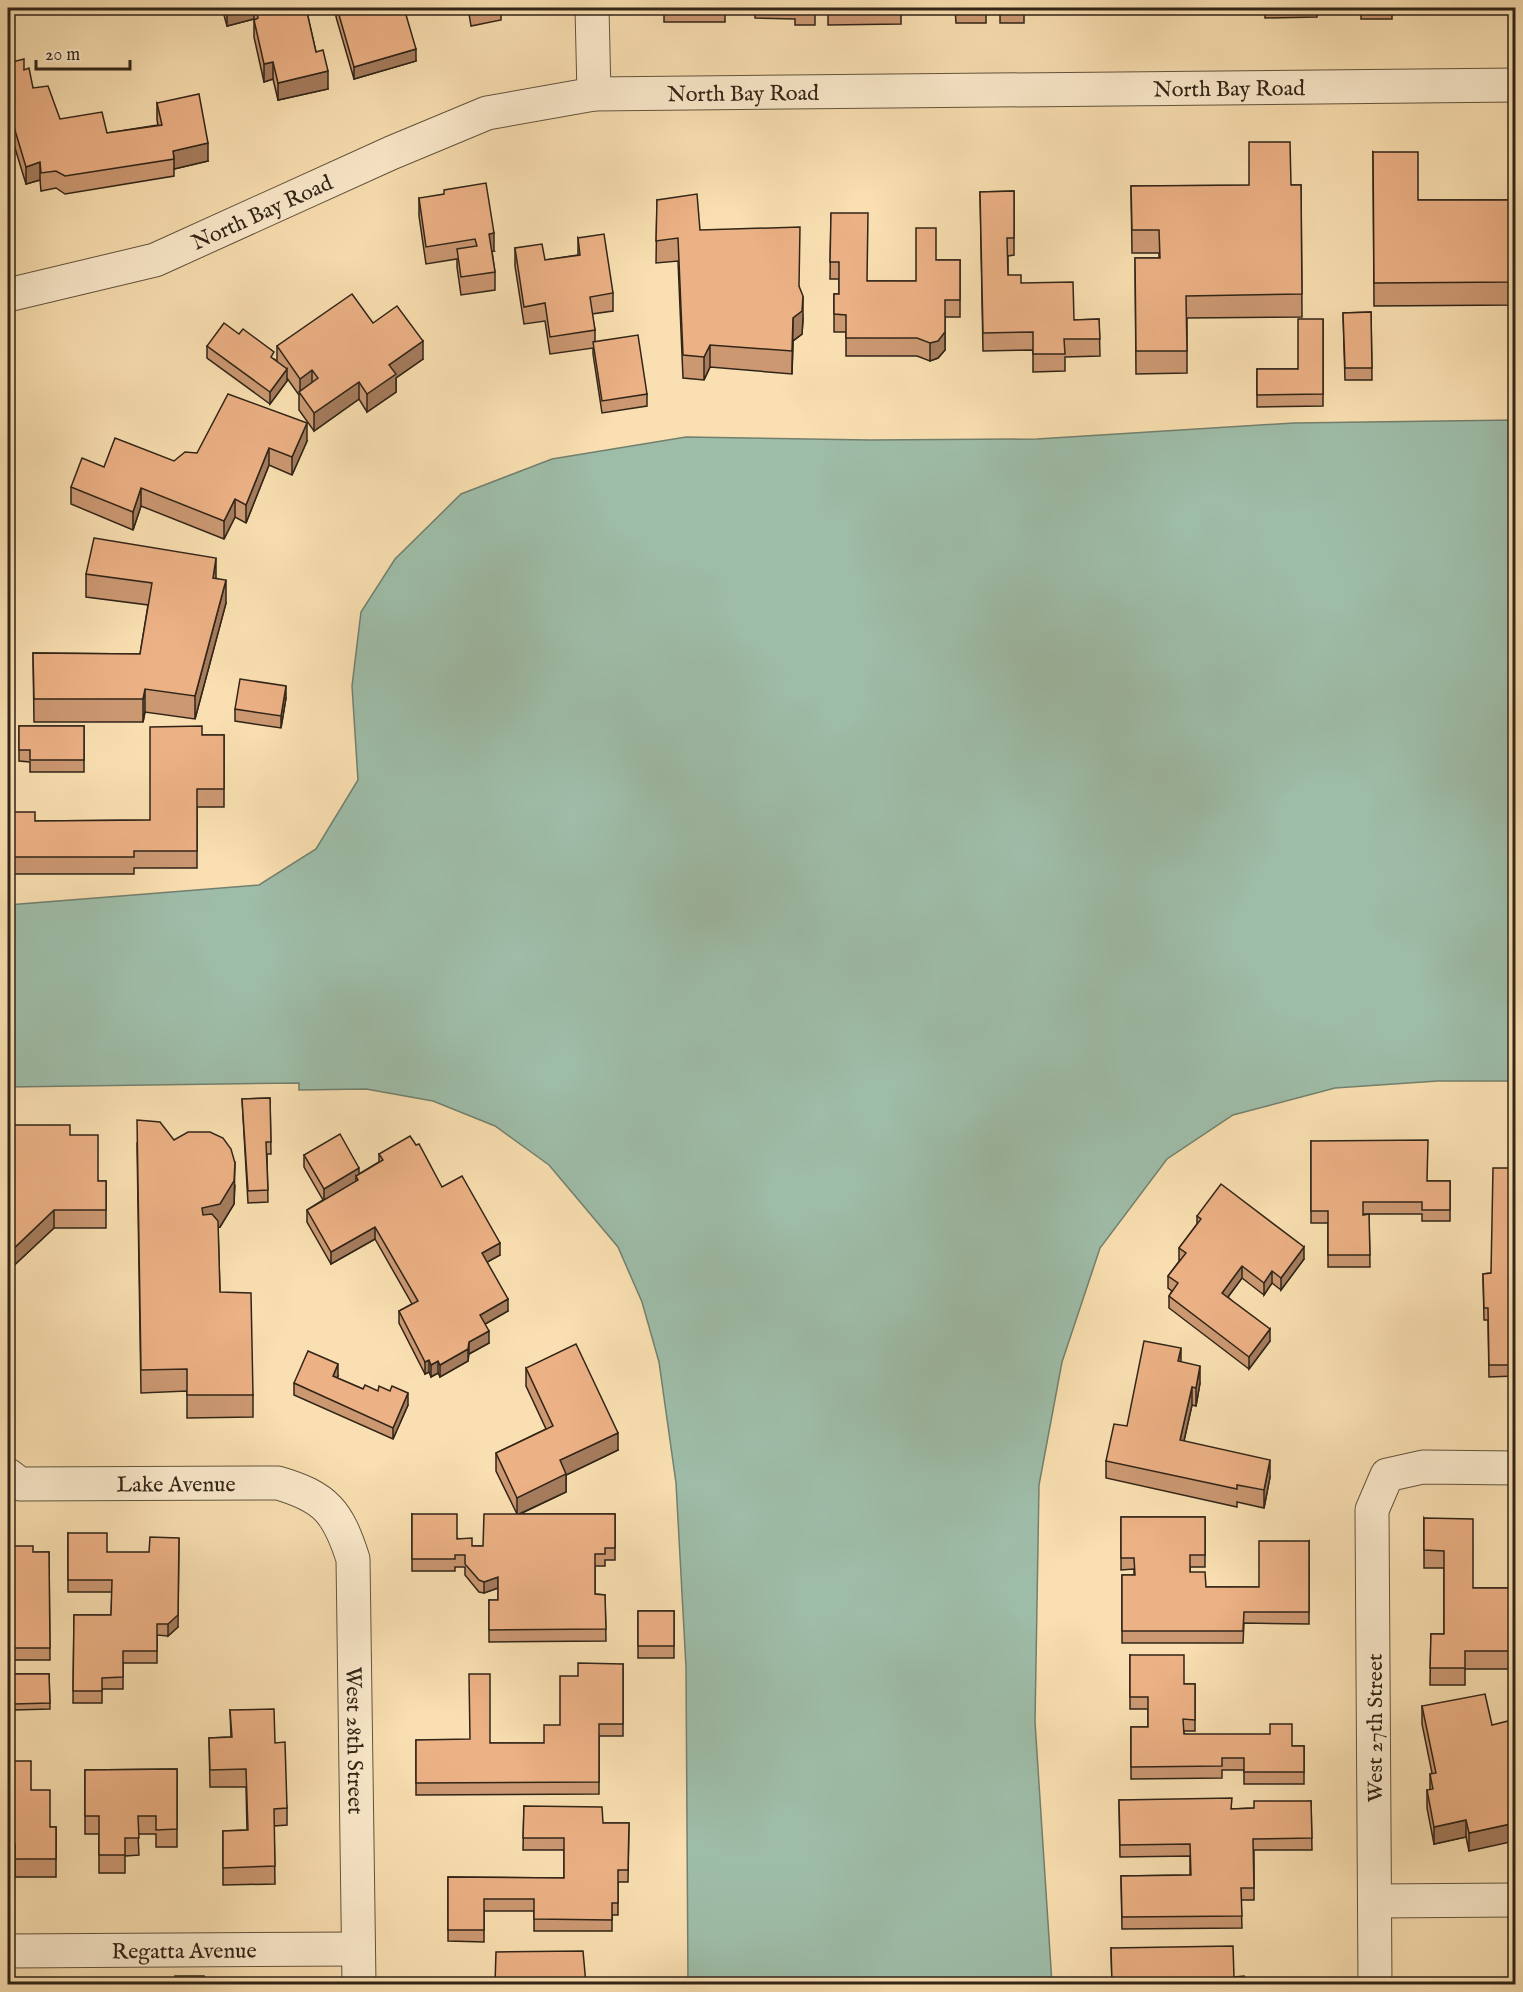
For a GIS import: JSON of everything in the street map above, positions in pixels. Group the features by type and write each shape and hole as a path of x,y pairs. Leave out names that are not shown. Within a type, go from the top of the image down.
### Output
{"street":[{"path":"592,8 594,94"},
{"name":"North Bay Road","path":"8,295 155,260 391,153 487,113 594,94 1515,85"},
{"name":"West 27th Street","path":"1376,1984 1372,1510 1387,1475 1423,1467 1515,1468"},
{"name":"Lake Avenue","path":"12,1481 279,1483 305,1490 328,1505"},
{"name":"West 28th Street","path":"328,1505 344,1529 353,1559 359,1984"},
{"path":"1375,1901 1515,1900"},
{"name":"Regatta Avenue","path":"8,1951 358,1949"}],"shaded area":[{"path":"1515,420 1515,1081 1438,1081 1335,1088 1233,1115 1167,1159 1100,1248 1062,1362 1039,1485 1035,1722 1052,1984 688,1984 686,1667 676,1483 659,1362 642,1302 618,1247 549,1165 495,1126 433,1101 366,1089 299,1090 299,1083 8,1087 8,905 259,885 316,849 358,780 352,686 361,612 395,559 461,494 552,459 686,437 870,440 1037,439 1294,423"}],"building":[{"path":"256,8 306,8 316,52 323,50 328,71 278,83 273,62 264,64 254,20 258,18"},
{"path":"337,8 404,8 416,49 354,67"},
{"path":"24,59 24,70 29,68 33,88 48,86 60,119 102,112 107,133 162,125 157,103 199,94 208,143 173,151 174,159 65,176 56,171 41,173 40,162 26,167 11,117 8,118 8,63"},
{"path":"1249,142 1290,142 1291,185 1301,185 1302,294 1186,296 1187,351 1136,351 1135,258 1160,258 1159,230 1132,230 1131,186 1249,185"},
{"path":"1373,152 1418,152 1418,200 1515,200 1515,282 1374,283"},
{"path":"486,183 494,233 489,234 495,272 461,277 457,249 477,246 475,239 426,247 419,198 444,194 444,190"},
{"path":"1014,191 1014,238 1007,238 1008,275 1021,275 1021,283 1073,282 1074,320 1099,319 1100,339 1064,339 1065,354 1033,354 1033,332 983,333 980,192"},
{"path":"697,194 700,230 800,227 799,286 803,296 802,311 793,318 792,351 710,345 704,357 683,355 678,238 656,241 657,200"},
{"path":"831,213 868,213 867,281 916,281 916,228 936,228 936,260 960,260 960,300 945,300 945,332 938,341 930,343 917,338 846,338 846,315 834,314 834,294 839,294 839,262 830,262"},
{"path":"604,234 613,293 590,297 595,330 550,337 545,303 524,307 515,248 542,244 545,260 580,255 578,238"},
{"path":"352,294 373,323 397,306 423,341 389,365 396,374 367,394 359,382 314,413 299,392 318,378 312,370 300,379 277,346"},
{"path":"1371,312 1372,368 1345,368 1343,313"},
{"path":"1298,319 1323,319 1323,394 1257,395 1257,369 1298,369"},
{"path":"224,323 239,334 243,329 274,352 271,357 287,369 270,392 207,346"},
{"path":"638,335 647,394 602,401 593,342"},
{"path":"228,394 307,423 292,457 269,448 246,505 235,499 224,521 141,488 133,512 71,487 82,458 104,467 115,438 174,461 185,452 197,453"},
{"path":"94,538 216,558 213,578 226,580 195,696 145,689 143,699 34,699 33,653 140,654 152,583 86,574"},
{"path":"240,679 286,686 281,716 235,709"},
{"path":"19,726 84,726 84,760 30,760 30,750 19,750"},
{"path":"202,726 202,735 224,735 224,789 197,789 197,851 134,851 134,857 13,857 13,812 35,812 35,821 150,820 150,727"},
{"path":"270,1098 271,1142 266,1142 268,1190 248,1191 242,1099"},
{"path":"137,1120 160,1122 174,1140 188,1132 210,1132 223,1138 231,1149 235,1163 234,1181 220,1204 202,1208 203,1215 212,1214 218,1221 220,1292 251,1293 253,1395 187,1395 187,1369 141,1370"},
{"path":"8,1125 70,1125 70,1135 98,1135 98,1181 106,1181 106,1210 54,1210 8,1254"},
{"path":"340,1134 359,1168 324,1189 304,1155"},
{"path":"410,1136 416,1145 419,1144 442,1187 462,1176 500,1243 482,1253 508,1299 480,1315 489,1331 469,1342 468,1349 440,1365 438,1361 431,1365 429,1360 425,1362 399,1311 418,1301 375,1227 331,1252 307,1210 358,1180 356,1176 383,1160 379,1154"},
{"path":"1428,1140 1427,1181 1450,1181 1450,1210 1422,1210 1422,1202 1363,1202 1363,1215 1369,1214 1370,1255 1328,1255 1328,1211 1311,1211 1311,1141"},
{"path":"1493,1168 1515,1168 1515,1365 1489,1365 1488,1308 1484,1308 1483,1274 1491,1273"},
{"path":"1221,1184 1304,1247 1281,1278 1272,1271 1264,1283 1242,1266 1222,1293 1270,1329 1249,1357 1169,1296 1178,1283 1168,1276 1186,1253 1179,1248 1201,1219 1197,1216"},
{"path":"1144,1341 1181,1348 1178,1361 1200,1366 1196,1388 1192,1387 1180,1440 1270,1460 1264,1490 1237,1485 1237,1489 1106,1461 1114,1424 1127,1426"},
{"path":"576,1344 618,1433 560,1460 566,1474 517,1498 496,1453 553,1426 526,1368"},
{"path":"308,1351 338,1364 333,1376 363,1389 365,1385 378,1391 379,1386 390,1391 392,1386 408,1393 393,1428 294,1383"},
{"path":"412,1514 457,1514 457,1539 472,1538 472,1546 483,1546 484,1514 615,1514 615,1548 605,1548 605,1554 595,1554 595,1594 605,1595 606,1629 489,1630 489,1600 498,1600 498,1577 484,1582 479,1580 465,1564 465,1555 455,1555 455,1559 412,1559"},
{"path":"1121,1517 1205,1517 1205,1555 1190,1555 1190,1572 1205,1572 1206,1587 1259,1587 1259,1541 1309,1541 1309,1612 1244,1612 1243,1631 1122,1631 1122,1575 1135,1575 1134,1558 1121,1558"},
{"path":"1424,1518 1473,1519 1473,1588 1515,1588 1515,1651 1465,1651 1465,1668 1430,1668 1431,1634 1444,1634 1444,1551 1424,1550"},
{"path":"68,1533 107,1533 107,1552 149,1552 150,1537 179,1538 178,1615 168,1624 157,1624 157,1651 123,1651 123,1677 102,1678 102,1691 73,1691 74,1615 111,1615 112,1580 68,1580"},
{"path":"9,1546 33,1546 33,1552 49,1552 50,1648 10,1648"},
{"path":"638,1611 674,1611 674,1646 638,1646"},
{"path":"1130,1655 1184,1655 1184,1684 1195,1684 1195,1720 1183,1719 1184,1734 1270,1734 1270,1724 1292,1724 1292,1746 1304,1746 1304,1772 1244,1772 1244,1758 1222,1758 1222,1766 1131,1767 1131,1727 1148,1727 1148,1697 1130,1697"},
{"path":"578,1663 623,1664 623,1724 599,1724 599,1782 416,1783 416,1740 470,1739 469,1674 490,1674 490,1743 544,1743 544,1725 560,1725 560,1676 578,1676"},
{"path":"13,1674 49,1674 50,1703 14,1704"},
{"path":"1485,1694 1492,1725 1508,1721 1515,1756 1515,1823 1469,1833 1466,1820 1434,1827 1427,1790 1433,1789 1430,1774 1436,1773 1422,1706"},
{"path":"274,1709 275,1743 285,1742 287,1808 274,1809 275,1866 223,1868 223,1831 248,1830 246,1769 210,1770 209,1738 232,1737 230,1710"},
{"path":"8,1761 31,1761 31,1790 50,1790 50,1827 56,1827 56,1859 15,1859 15,1844 8,1844"},
{"path":"177,1769 177,1829 156,1830 156,1816 138,1816 139,1838 125,1838 125,1855 99,1855 99,1816 85,1816 85,1770"},
{"path":"1232,1798 1231,1809 1254,1808 1254,1801 1311,1801 1312,1838 1253,1839 1254,1888 1241,1888 1242,1916 1122,1917 1121,1876 1191,1875 1190,1844 1120,1845 1119,1800"},
{"path":"524,1806 602,1807 603,1823 629,1823 628,1870 618,1870 618,1903 612,1903 612,1920 534,1919 534,1899 484,1899 484,1930 448,1930 448,1877 564,1878 564,1838 523,1838"},
{"path":"1233,1946 1234,1977 1244,1976 1244,1984 1112,1983 1111,1948"},
{"path":"583,1951 586,1984 495,1984 496,1952"},
{"path":"175,1976 204,1976 205,1984 175,1984"}]}
